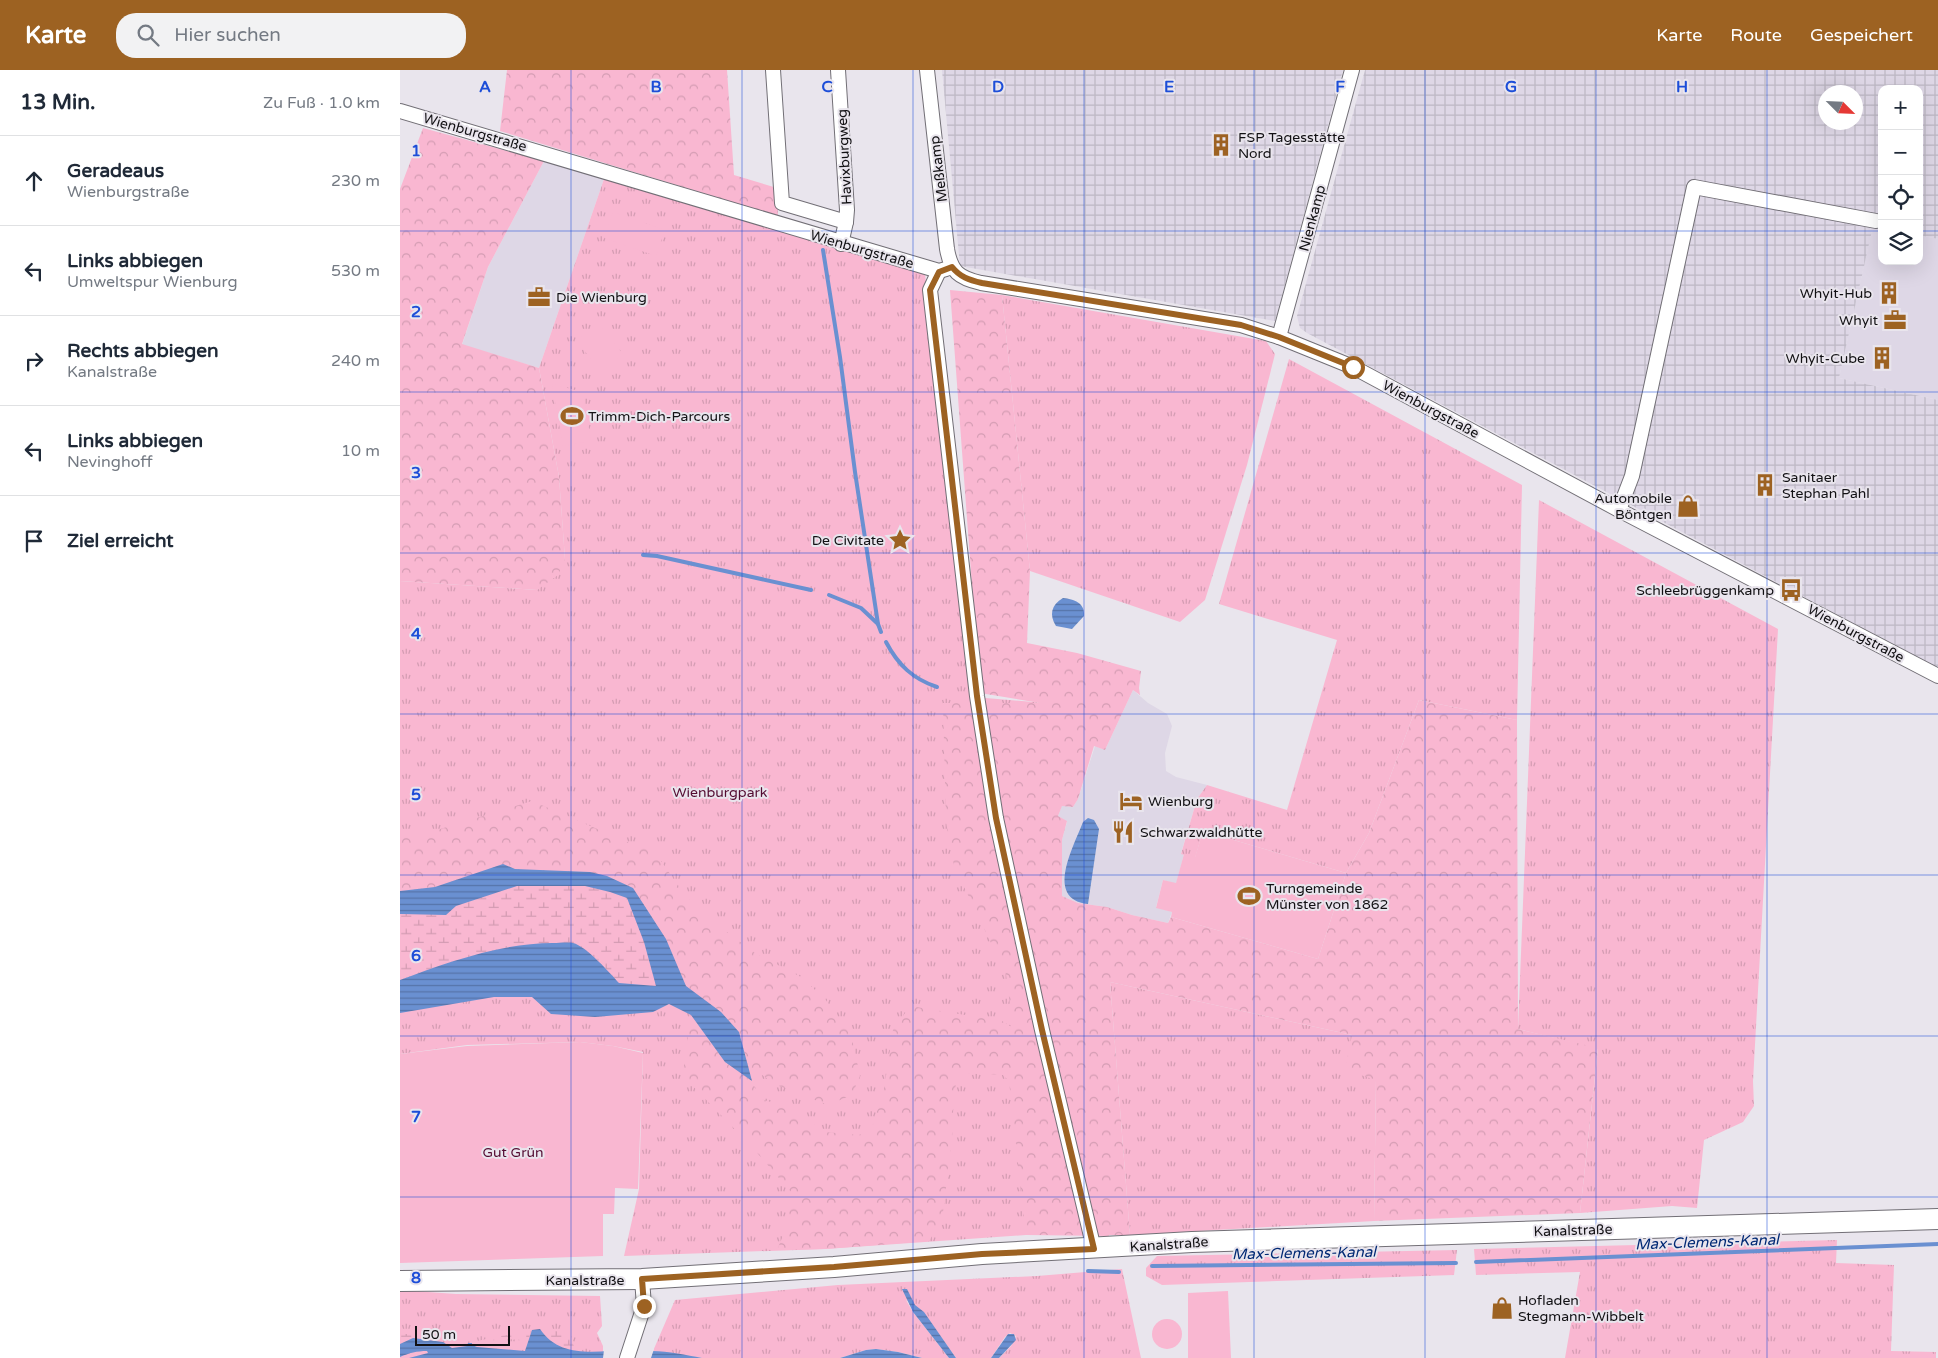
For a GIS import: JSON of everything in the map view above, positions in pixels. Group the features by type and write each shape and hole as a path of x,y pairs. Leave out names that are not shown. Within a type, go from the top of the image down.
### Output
{"main road":[{"name":"Kanalstraße","path":"400,1281 642,1279 834,1267 982,1254 1192,1242 1938,1219"}],"street":[{"path":"773,70 782,203 846,222"},
{"name":"Havixburgweg","path":"838,70 846,222 841,244"},
{"name":"Meßkamp","path":"928,70 947,249 945,269"},
{"name":"Nienkamp","path":"1279,337 1352,70"},
{"name":"Wienburgstraße","path":"400,111 720,205 841,244 945,269 973,281 1215,320 1241,325 1279,337 1353,367 1619,510 1938,676"},
{"path":"1619,510 1632,476 1694,187 1876,221"},
{"path":"945,269 930,290 960,552 990,784 1006,868 1094,1249"},
{"path":"627,1358 644,1306 642,1279"}],"shaded area":[{"path":"942,70 1343,70 1275,321 960,266"},
{"path":"1365,70 1938,70 1938,239 1923,236 1923,85 1878,85 1878,227 1873,226 1839,378 1938,400 1938,668 1307,333 1300,328 1297,316"},
{"path":"544,161 604,179 539,368 462,345 488,267"},
{"name":"Whyit","path":"1873,225 1878,226 1878,265 1923,265 1923,236 1938,239 1938,400 1839,378"},
{"path":"1133,690 1148,703 1167,714 1172,726 1165,753 1166,771 1176,777 1207,785 1197,799 1181,853 1184,854 1176,884 1163,880 1156,907 1172,912 1168,923 1107,907 1078,903 1062,896 1062,840 1067,822 1058,816 1062,805 1073,807 1078,799 1095,746 1105,750"}],"green space":[{"path":"507,70 727,70 734,175 777,188 778,216 500,131"},
{"path":"423,128 544,161 488,267 462,344 539,368 559,477 565,559 558,575 537,590 400,581 400,189"},
{"name":"Wienburgpark","path":"604,179 925,274 974,697 1045,703 1062,896 1109,1236 1026,1235 825,1249 624,1256 639,1189 643,1052 580,1042 467,1045 400,1054 400,581 537,590 565,559 559,477 539,368"},
{"path":"613,212 665,230 656,256 604,238"},
{"path":"950,290 1002,295 1030,571 1027,643 1077,653 1141,671 1140,695 1133,690 1105,750 1094,746 1078,799 1073,807 1062,806 1058,816 1067,821 1062,840 1062,896 1078,903 1107,907 1168,923 1171,917 1318,959 1346,873 1369,833 1419,700 1517,720 1518,1029 1598,1048 1580,1213 1374,1221 1376,1080 1345,1070 1352,1035 1110,982 1130,1235 1026,1235 1009,1081 1003,1075 960,1073 954,1091 952,1140 942,1220 929,1241 825,1249 777,1250 787,1226 791,1192 753,1148 685,1078 684,1064 691,1015 725,1062 752,1081 760,1099 789,1107 825,1132 859,1135 872,1127 884,1089 893,1030 910,1006 1002,1021 1013,1028 1006,974 954,866 946,822 943,703 1040,703 980,693"},
{"path":"1002,295 1266,341 1275,354 1247,465 1205,600 1180,622 1030,571"},
{"path":"598,323 623,354 601,372 576,340"},
{"path":"1289,359 1522,485 1517,720 1419,700 1369,833 1346,873 1203,831 1195,858 1181,854 1197,799 1207,785 1287,810 1337,640 1219,604"},
{"name":"Trimm-Dich-Parcours","path":"552,384 583,392 591,441 563,446"},
{"path":"1539,500 1778,629 1753,1081 1754,1106 1743,1122 1704,1140 1697,1208 1672,1206 1580,1213 1598,1049 1518,1029"},
{"path":"532,801 630,843 652,848 699,911 755,953 801,977 825,999 851,1034 860,1076 852,1095 828,1105 779,1086 748,1066 739,1032 685,986 666,939 515,869 503,865 435,887 400,891 400,838 437,830"},
{"name":"Turngemeinde Münster von 1862","path":"1203,831 1346,873 1318,959 1171,917 1172,912 1156,908 1163,880 1176,883 1184,854 1195,857"},
{"path":"503,864 515,869 590,872 607,876 633,888 666,939 656,986 619,983 598,960 573,943 534,944 495,950 456,960 400,980 400,891 435,887"},
{"path":"1110,982 1352,1035 1376,1079 1374,1221 1130,1235"},
{"name":"Gut Grün","path":"580,1042 613,1046 643,1053 638,1189 615,1188 614,1214 603,1214 603,1256 400,1263 400,1054 467,1046"},
{"path":"1837,1240 1836,1263 1894,1265 1891,1351 1936,1352 1936,1358 1565,1358 1580,1272 1476,1275 1474,1249"},
{"path":"1457,1250 1454,1275 1162,1285 1146,1276 1146,1268 1157,1256"},
{"path":"1122,1269 1141,1358 999,1358 1011,1346 1016,1336 1010,1333 1005,1337 991,1358 956,1358 924,1313 906,1300 913,1312 949,1358 922,1358 876,1349 840,1358 702,1358 653,1351 675,1300 838,1285 1037,1276"},
{"path":"400,1290 456,1294 600,1296 602,1326 597,1333 603,1346 603,1358 400,1358"},
{"path":"1228,1291 1231,1358 1188,1358 1188,1293"},
{"path":"1167,1319 1173,1320 1181,1328 1181,1340 1173,1348 1167,1349 1161,1348 1153,1340 1152,1334 1153,1328 1161,1320"},
{"path":"540,1329 571,1333 573,1344 577,1350 556,1344"},
{"path":"532,1330 527,1343 501,1339 486,1342 477,1347 472,1345 472,1343 468,1343 467,1346 452,1348 413,1338 400,1344 400,1334 447,1334 454,1339 469,1342 509,1335 512,1332"}],"water":[{"path":"1063,598 1078,602 1083,608 1084,616 1072,629 1056,626 1052,618 1052,610"},
{"path":"1088,818 1094,820 1099,829 1088,904 1075,900 1067,892 1065,882 1069,857 1083,822"},
{"path":"503,864 515,869 590,872 607,876 633,888 666,939 686,986 721,1012 739,1032 752,1081 725,1062 691,1015 669,1004 653,1012 595,1017 551,1014 532,997 494,997 400,1013 400,980 475,955 514,946 573,943 591,954 619,983 656,986 644,942 627,898 610,892 585,886 517,886 456,906 446,915 400,914 400,891 435,887"},
{"path":"902,1289 907,1289 915,1305 924,1312 956,1358 949,1358 913,1312"},
{"path":"540,1329 554,1343 571,1350 590,1352 658,1351 702,1358 409,1358 428,1353 427,1351 413,1352 400,1357 400,1344 413,1338 443,1342 452,1348 467,1346 468,1343 472,1343 472,1345 477,1347 525,1351 532,1330"},
{"path":"1008,1334 1014,1334 1016,1340 999,1358 991,1358"},
{"path":"876,1349 898,1352 922,1358 840,1358"}],"pier":[{"path":"654,1349 651,1358 603,1358 604,1350"}],"waterway":[{"path":"823,250 878,624 881,632"},
{"path":"643,555 657,556 811,590"},
{"path":"829,595 861,608 878,624"},
{"path":"886,642 896,658 907,670 928,684 937,687"},
{"name":"Max-Clemens-Kanal","path":"1476,1262 1938,1244"},
{"name":"Max-Clemens-Kanal","path":"1152,1266 1456,1263"},
{"name":"Max-Clemens-Kanal","path":"1088,1271 1119,1272"}],"place":[{"name":"FSP Tagesstätte Nord","path":"1221,145"},
{"name":"Whyit-Hub","path":"1889,293"},
{"name":"Die Wienburg","path":"539,297"},
{"name":"Whyit","path":"1895,320"},
{"name":"Whyit-Cube","path":"1882,358"},
{"name":"Trimm-Dich-Parcours","path":"572,416"},
{"name":"Sanitaer Stephan Pahl","path":"1765,485"},
{"name":"Automobile Böntgen","path":"1688,506"},
{"name":"De Civitate","path":"900,540"},
{"name":"Schleebrüggenkamp","path":"1791,590"},
{"name":"Wienburg","path":"1131,801"},
{"name":"Schwarzwaldhütte","path":"1123,832"},
{"name":"Turngemeinde Münster von 1862","path":"1249,896"},
{"name":"Hofladen Stegmann-Wibbelt","path":"1502,1308"}],"route":[{"path":"644,1306 642,1279 834,1267 920,1258 1094,1249 1042,1030 1006,868 990,784 957,533 930,290 939,272 952,267 964,277 982,283 1241,325 1279,337 1353,367"}]}
